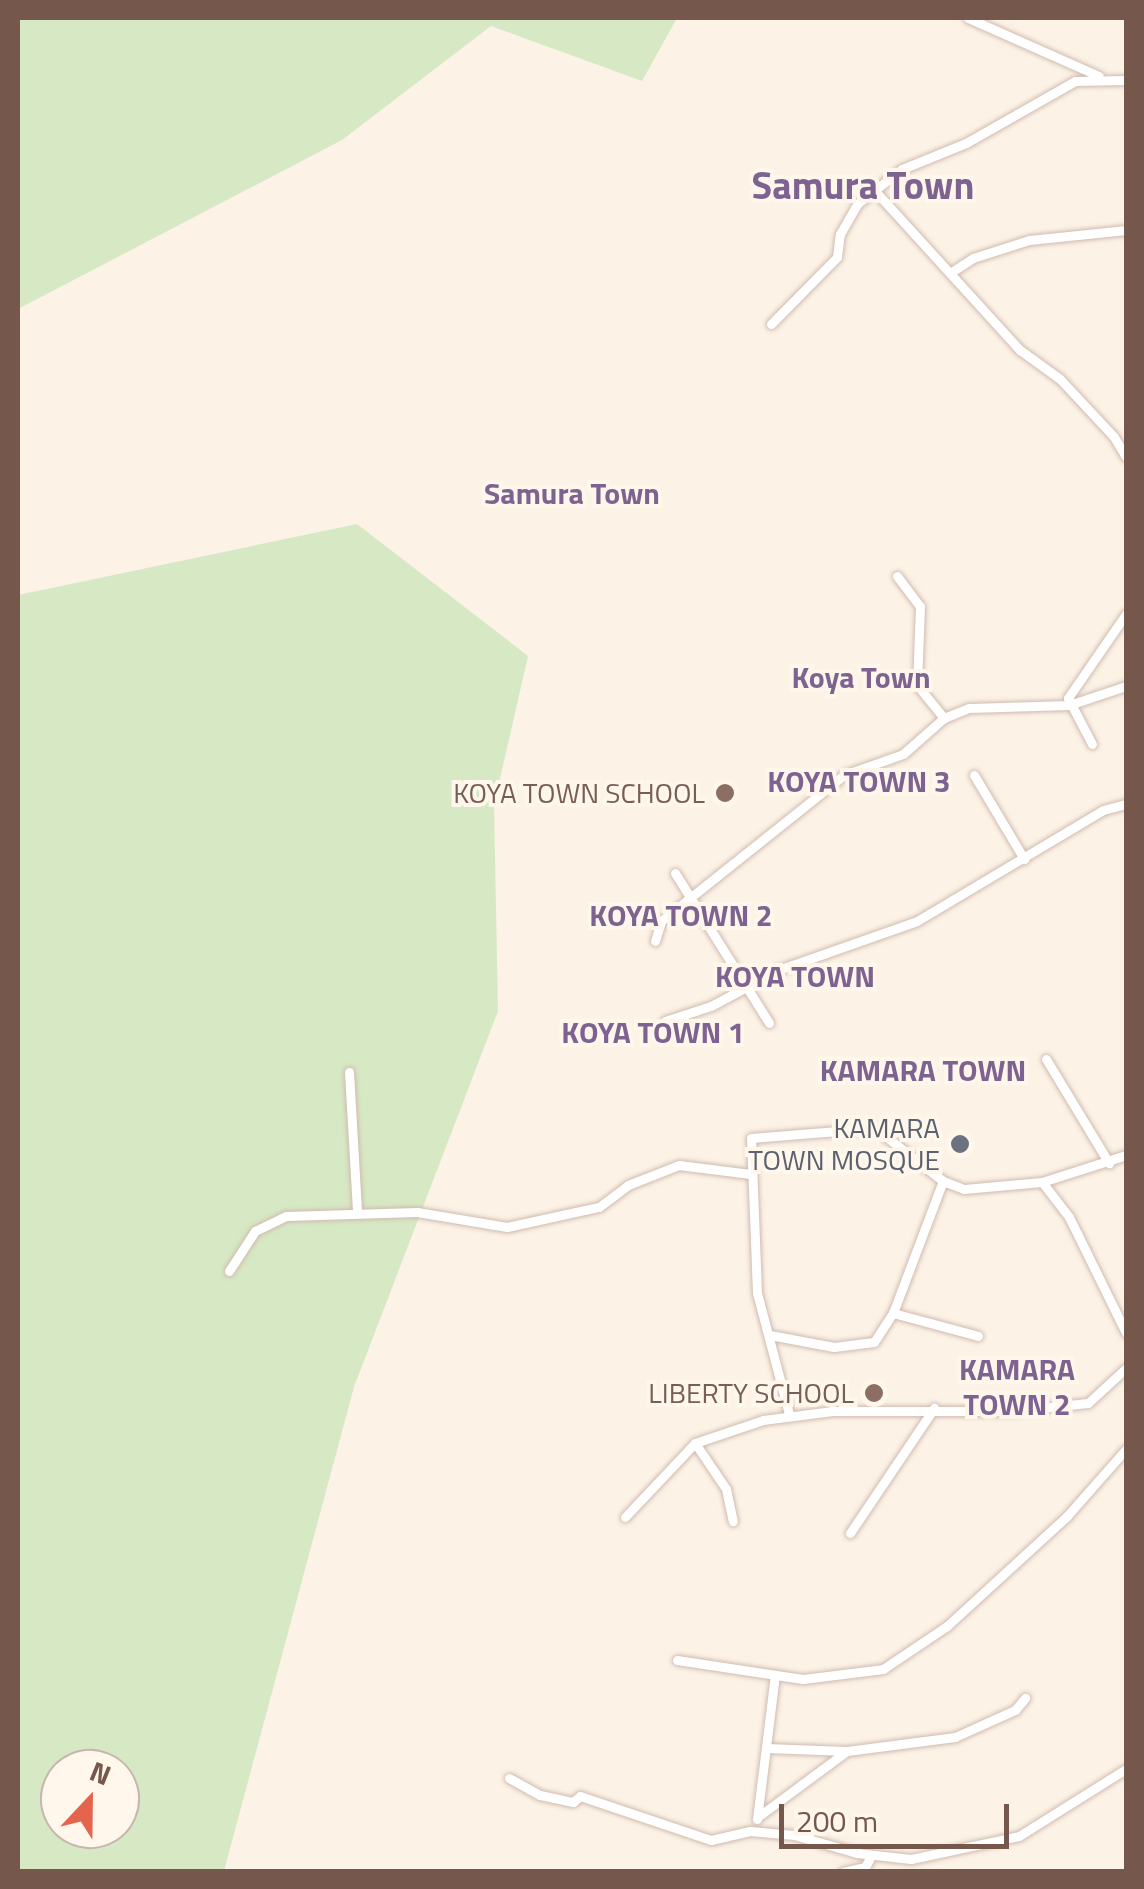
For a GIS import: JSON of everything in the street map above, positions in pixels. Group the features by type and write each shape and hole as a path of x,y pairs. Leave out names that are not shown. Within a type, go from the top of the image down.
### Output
{"street":[{"path":"968,18 1099,76 1126,80"},
{"path":"772,324 837,258 840,234 857,204 902,168 1011,120 1053,90 1099,76"},
{"path":"876,192 1020,350 1073,393 1126,458"},
{"path":"950,273 973,258 1029,240 1126,230"},
{"path":"898,576 920,606 917,685 944,718"},
{"path":"1068,704 1089,660 1126,614"},
{"path":"655,941 661,921 844,775 902,754 944,718 969,708 1068,704 1126,686"},
{"path":"1068,704 1092,744"},
{"path":"974,775 1024,859"},
{"path":"666,1020 916,921 1103,810 1126,804"},
{"path":"675,873 769,1023"},
{"path":"1046,1059 1108,1163"},
{"path":"349,1072 357,1212"},
{"path":"789,1414 757,1293 751,1138 875,1128 943,1181 964,1189 1042,1182 1126,1155"},
{"path":"229,1271 255,1231 286,1216 417,1212 507,1227 598,1207 628,1185 678,1165 750,1174"},
{"path":"770,1335 859,1345 874,1342 893,1313 943,1181"},
{"path":"1042,1182 1069,1217 1126,1333"},
{"path":"893,1313 978,1336"},
{"path":"624,1516 696,1443 789,1414 934,1408 1013,1411 1088,1403 1126,1368"},
{"path":"850,1533 934,1408"},
{"path":"696,1443 726,1489 733,1520"},
{"path":"677,1660 776,1674 845,1676 883,1668 916,1652 1068,1516 1126,1449"},
{"path":"757,1819 776,1674"},
{"path":"766,1748 848,1751 955,1737 1015,1710 1026,1698"},
{"path":"750,1831 757,1819 848,1751"},
{"path":"509,1778 540,1795 573,1802 580,1796 711,1840 750,1831 794,1835 871,1856 941,1857 1019,1836 1126,1769"},
{"path":"843,1872 864,1867 871,1856"}],"green space":[{"path":"18,18 677,18 642,81 491,26 342,140 18,309"},
{"path":"357,524 528,656 494,805 498,1011 354,1387 224,1871 18,1871 18,595"}],"place":[{"name":"KOYA TOWN SCHOOL","path":"725,793"},
{"name":"KAMARA TOWN MOSQUE","path":"960,1144"},
{"name":"LIBERTY SCHOOL","path":"874,1393"}],"district":[{"name":"Samura Town","path":"863,186"},
{"name":"Samura Town","path":"572,493"},
{"name":"Koya Town","path":"861,677"},
{"name":"KOYA TOWN 3","path":"859,781"},
{"name":"KOYA TOWN 2","path":"681,915"},
{"name":"KOYA TOWN","path":"795,976"},
{"name":"KOYA TOWN 1","path":"653,1032"},
{"name":"KAMARA TOWN","path":"923,1070"},
{"name":"KAMARA TOWN 2","path":"1017,1386"}]}
